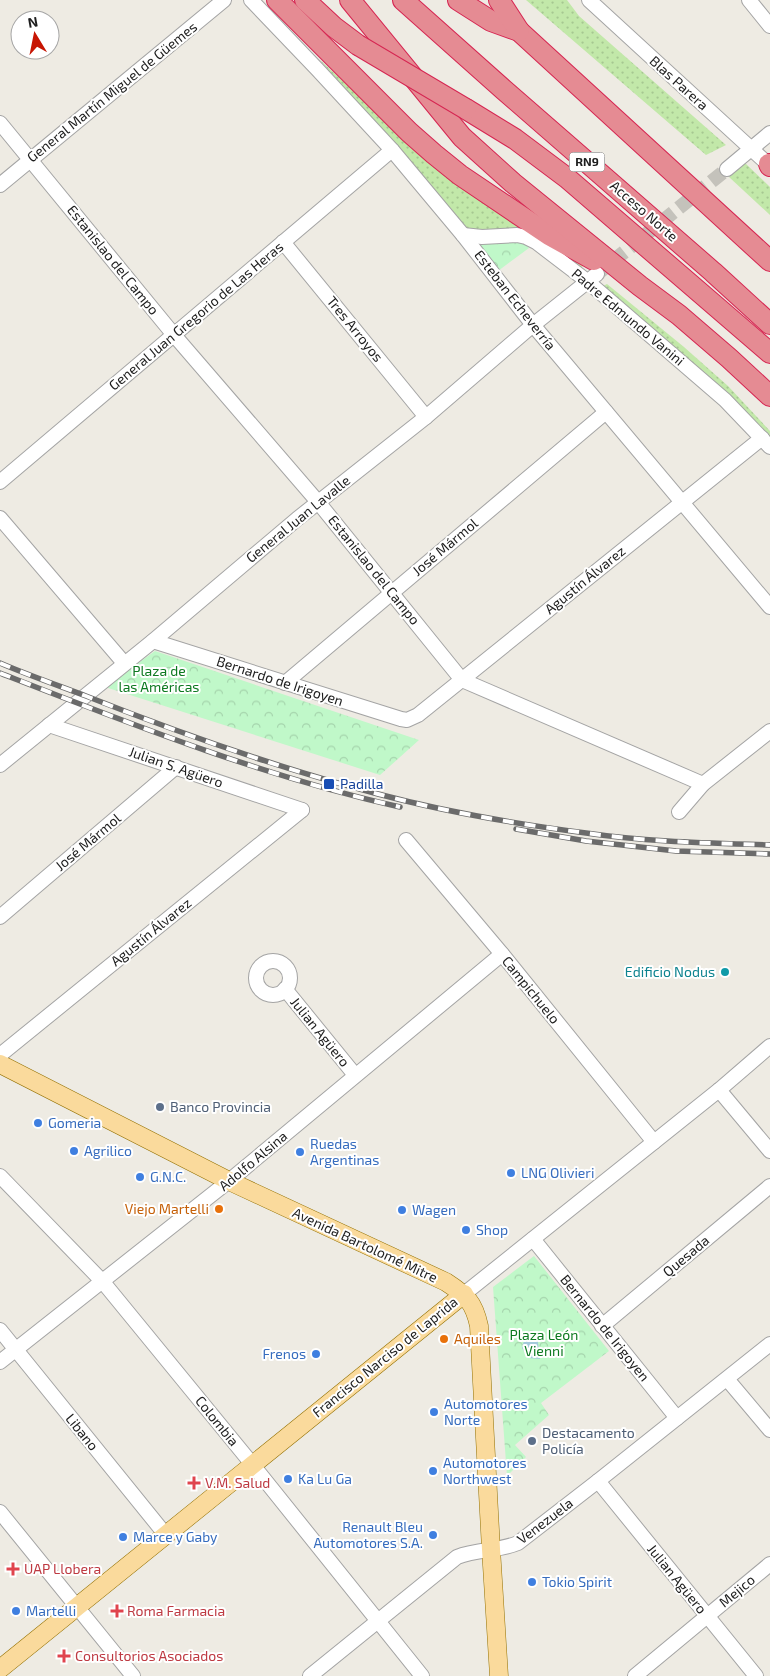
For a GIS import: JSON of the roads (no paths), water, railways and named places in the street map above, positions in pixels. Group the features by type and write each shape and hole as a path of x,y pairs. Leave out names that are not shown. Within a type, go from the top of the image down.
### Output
{"highway":[{"path":"276,0 409,132 460,175 549,235 640,286"},
{"path":"305,0 358,45 515,139 560,172 770,353"},
{"path":"350,0 462,137 513,183 640,286 679,315 770,396"},
{"name":"Acceso Norte","path":"403,0 770,324"},
{"path":"458,0 491,21 519,32"},
{"path":"499,0 519,32 770,261"}],"main road":[{"name":"Avenida Bartolomé Mitre","path":"0,1064 229,1181 446,1282 464,1294 474,1307 479,1326 499,1676"},
{"name":"Francisco Narciso de Laprida","path":"0,1669 464,1294"}],"street":[{"name":"General Martín Miguel de Güemes","path":"0,185 224,0"},
{"name":"Esteban Echeverría","path":"251,0 392,150 463,234 533,325 770,607"},
{"name":"Blas Parera","path":"589,0 770,165"},
{"path":"749,0 770,26"},
{"name":"Estanislao del Campo","path":"0,123 174,334 318,502 462,680 702,784"},
{"path":"727,169 770,133"},
{"name":"General Juan Gregorio de Las Heras","path":"0,482 392,150"},
{"name":"Padre Edmundo Vanini","path":"463,234 482,237 517,235 526,237 592,277 725,400 766,443"},
{"name":"Tres Arroyos","path":"283,242 426,416"},
{"name":"General Juan Lavalle","path":"0,764 153,641 318,502 426,416 592,277"},
{"name":"José Mármol","path":"285,683 606,412"},
{"name":"Agustín Álvarez","path":"408,720 418,715 462,680 681,502 766,443"},
{"path":"0,518 124,663"},
{"name":"Bernardo de Irigoyen","path":"153,641 408,720"},
{"name":"Julian S. Agüero","path":"49,725 302,810"},
{"path":"679,812 702,784 770,731"},
{"name":"José Mármol","path":"0,917 176,767"},
{"name":"Agustín Álvarez","path":"0,1055 302,810"},
{"name":"Campichuelo","path":"406,840 502,954 654,1142"},
{"name":"Adolfo Alsina","path":"0,1362 229,1181 502,954"},
{"name":"Julian Agüero","path":"285,990 355,1075"},
{"name":"Francisco Narciso de Laprida","path":"464,1294 719,1090 770,1046"},
{"path":"719,1090 770,1151"},
{"name":"Colombia","path":"0,1176 102,1282 252,1464 422,1676"},
{"name":"Quesada","path":"602,1326 770,1186"},
{"name":"Bernardo de Irigoyen","path":"533,1239 677,1418"},
{"name":"Libano","path":"0,1330 165,1534"},
{"name":"Venezuela","path":"310,1676 457,1557 518,1543 770,1344"},
{"path":"727,1379 770,1430"},
{"name":"Julian Agüero","path":"598,1481 756,1676"},
{"path":"0,1512 133,1676"},
{"name":"Mejico","path":"635,1676 770,1564"}],"water":[{"path":"537,1334 540,1359 528,1358 522,1348 524,1342 528,1336"}],"tunnel":[{"path":"597,274 727,169"}],"railway":[{"path":"0,663 230,750 341,784 404,800 456,812 609,836 678,842 770,845"},
{"path":"0,673 197,748 298,780 400,807"},
{"path":"516,829 586,841 676,851 770,854"}],"place":[{"name":"Padilla","path":"329,784"},
{"name":"Edificio Nodus","path":"725,972"},
{"name":"Banco Provincia","path":"160,1107"},
{"name":"Gomeria","path":"38,1123"},
{"name":"Agrilico","path":"74,1151"},
{"name":"Ruedas Argentinas","path":"300,1152"},
{"name":"LNG Olivieri","path":"511,1173"},
{"name":"G.N.C.","path":"140,1177"},
{"name":"Viejo Martelli","path":"219,1209"},
{"name":"Wagen","path":"402,1210"},
{"name":"Shop","path":"466,1230"},
{"name":"Aquiles","path":"444,1339"},
{"name":"Frenos","path":"316,1354"},
{"name":"Automotores Norte","path":"434,1412"},
{"name":"Destacamento Policía","path":"532,1441"},
{"name":"Automotores Northwest","path":"433,1471"},
{"name":"Ka Lu Ga","path":"288,1479"},
{"name":"V.M. Salud","path":"194,1483"},
{"name":"Renault Bleu Automotores S.A.","path":"433,1535"},
{"name":"Marce y Gaby","path":"123,1537"},
{"name":"UAP Llobera","path":"13,1569"},
{"name":"Tokio Spirit","path":"532,1582"},
{"name":"Martelli","path":"16,1611"},
{"name":"Roma Farmacia","path":"117,1611"},
{"name":"Consultorios Asociados","path":"64,1656"}],"park label":[{"name":"Plaza de las Américas","path":"159,680"},
{"name":"Plaza León Vienni","path":"544,1344"}]}
